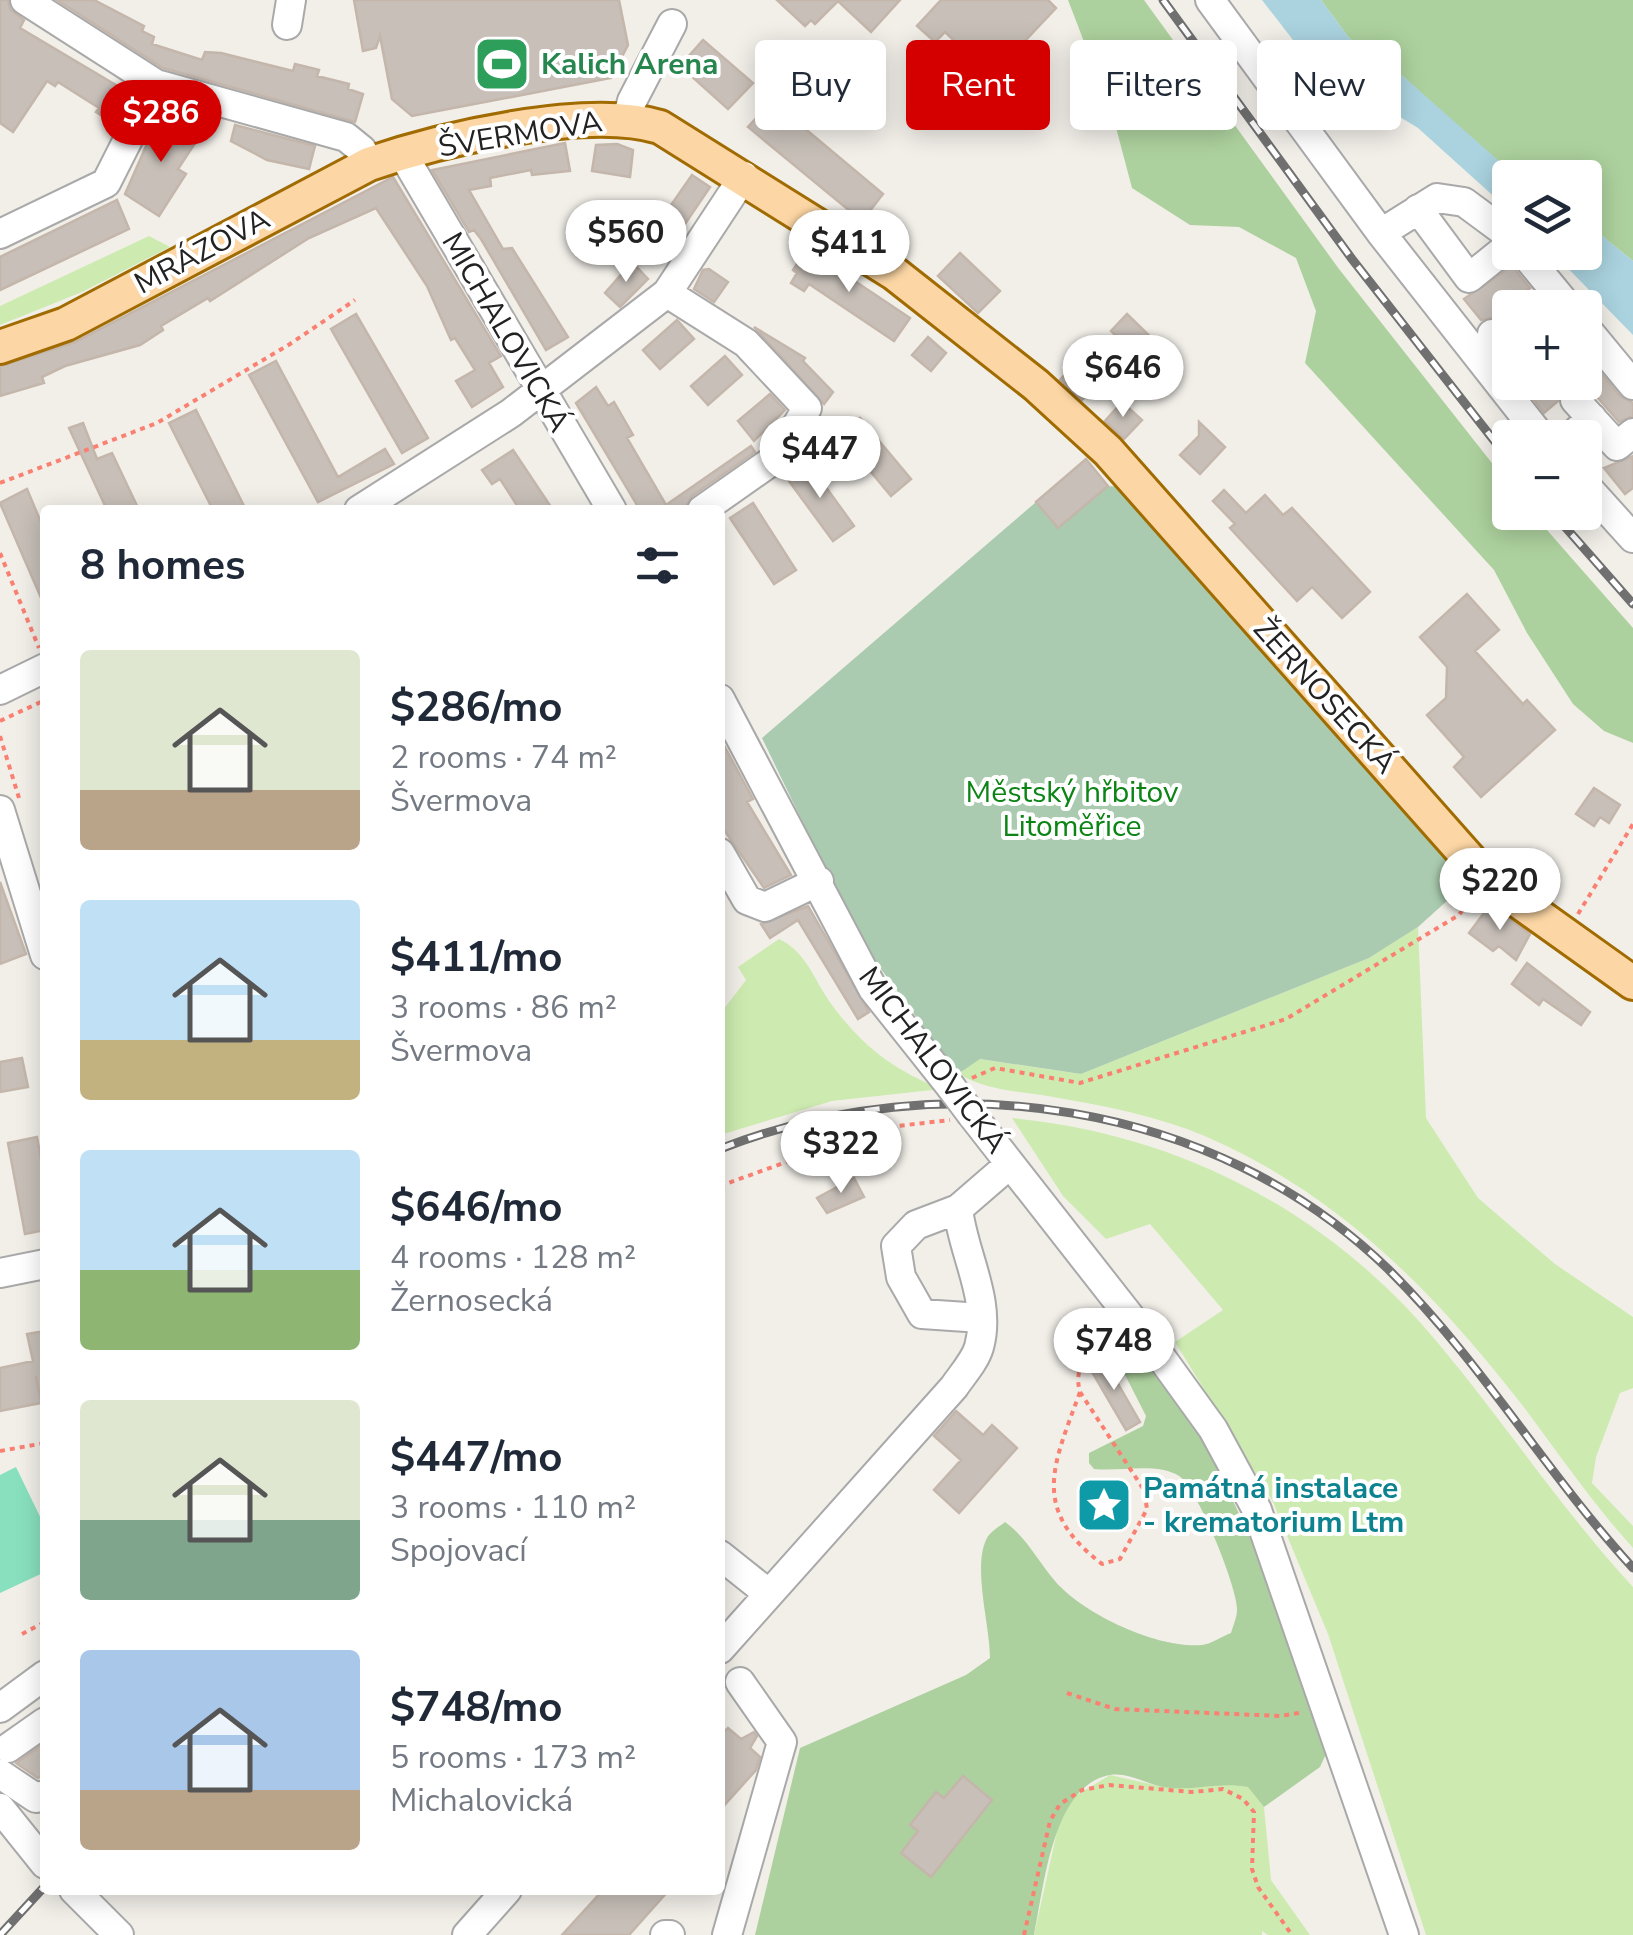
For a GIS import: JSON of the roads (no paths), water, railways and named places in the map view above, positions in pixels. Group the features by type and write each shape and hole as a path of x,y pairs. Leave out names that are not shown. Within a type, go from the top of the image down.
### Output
{"main road":[{"name":"ŠVERMOVA","path":"402,153 558,123 627,119 674,133 895,274 1036,385"},
{"name":"MRÁZOVA","path":"0,347 66,324 370,164 402,153"},
{"name":"ŽERNOSECKÁ","path":"1036,385 1108,451 1486,878 1633,983"}],"street":[{"path":"25,0 156,84 346,137 362,150 370,164"},
{"path":"1210,0 1381,233 1528,420"},
{"path":"627,119 632,100 672,24"},
{"path":"0,234 106,183 156,84"},
{"name":"MICHALOVICKÁ","path":"402,153 609,505"},
{"path":"367,505 540,391 667,294 744,176"},
{"path":"1381,233 1437,198 1464,202 1492,223"},
{"path":"1418,210 1470,278 1492,260"},
{"path":"1538,270 1554,290"},
{"path":"667,294 746,343 806,408 779,456 709,505"},
{"path":"1602,348 1633,385"},
{"path":"1578,420 1584,409 1594,420"},
{"path":"1602,429 1617,446 1633,433"},
{"path":"1602,504 1633,538"},
{"path":"0,690 40,668"},
{"name":"MICHALOVICKÁ","path":"725,708 873,990 1153,1346 1213,1430 1257,1510 1404,1935"},
{"path":"0,810 40,938"},
{"path":"725,865 747,900 765,907 819,881"},
{"path":"981,1318 922,1314 901,1276 896,1246 916,1226 958,1209 1010,1164"},
{"path":"725,1643 954,1387 979,1349 982,1305 961,1236 958,1209"},
{"path":"0,1274 40,1265"},
{"path":"725,1559 769,1594"},
{"path":"0,1708 40,1679"},
{"path":"727,1935 782,1742 740,1682"},
{"path":"40,1727 4,1760 27,1794 40,1795"},
{"path":"0,1808 40,1858"},
{"path":"79,1895 119,1935"},
{"path":"467,1935 502,1895"}],"water":[{"path":"1262,0 1321,0 1352,40 1293,40"},
{"path":"1401,75 1498,160 1492,160 1492,195 1418,128 1401,118"},
{"path":"1602,236 1633,261 1633,335 1602,303 1602,290 1589,290 1570,270 1602,270"}],"railway":[{"path":"1163,0 1352,259 1492,438"},
{"path":"1568,530 1633,604"},
{"path":"725,1147 805,1122 893,1107 983,1104 1072,1113 1159,1134 1242,1167 1319,1212 1389,1270 1454,1342 1633,1568"},
{"path":"0,1935 40,1891"}],"place":[{"name":"Kalich Arena","path":"502,64"},
{"name":"Památná instalace - krematorium Ltm","path":"1104,1505"}],"park label":[{"name":"Městský hřbitov Litoměřice","path":"1072,809"}]}
